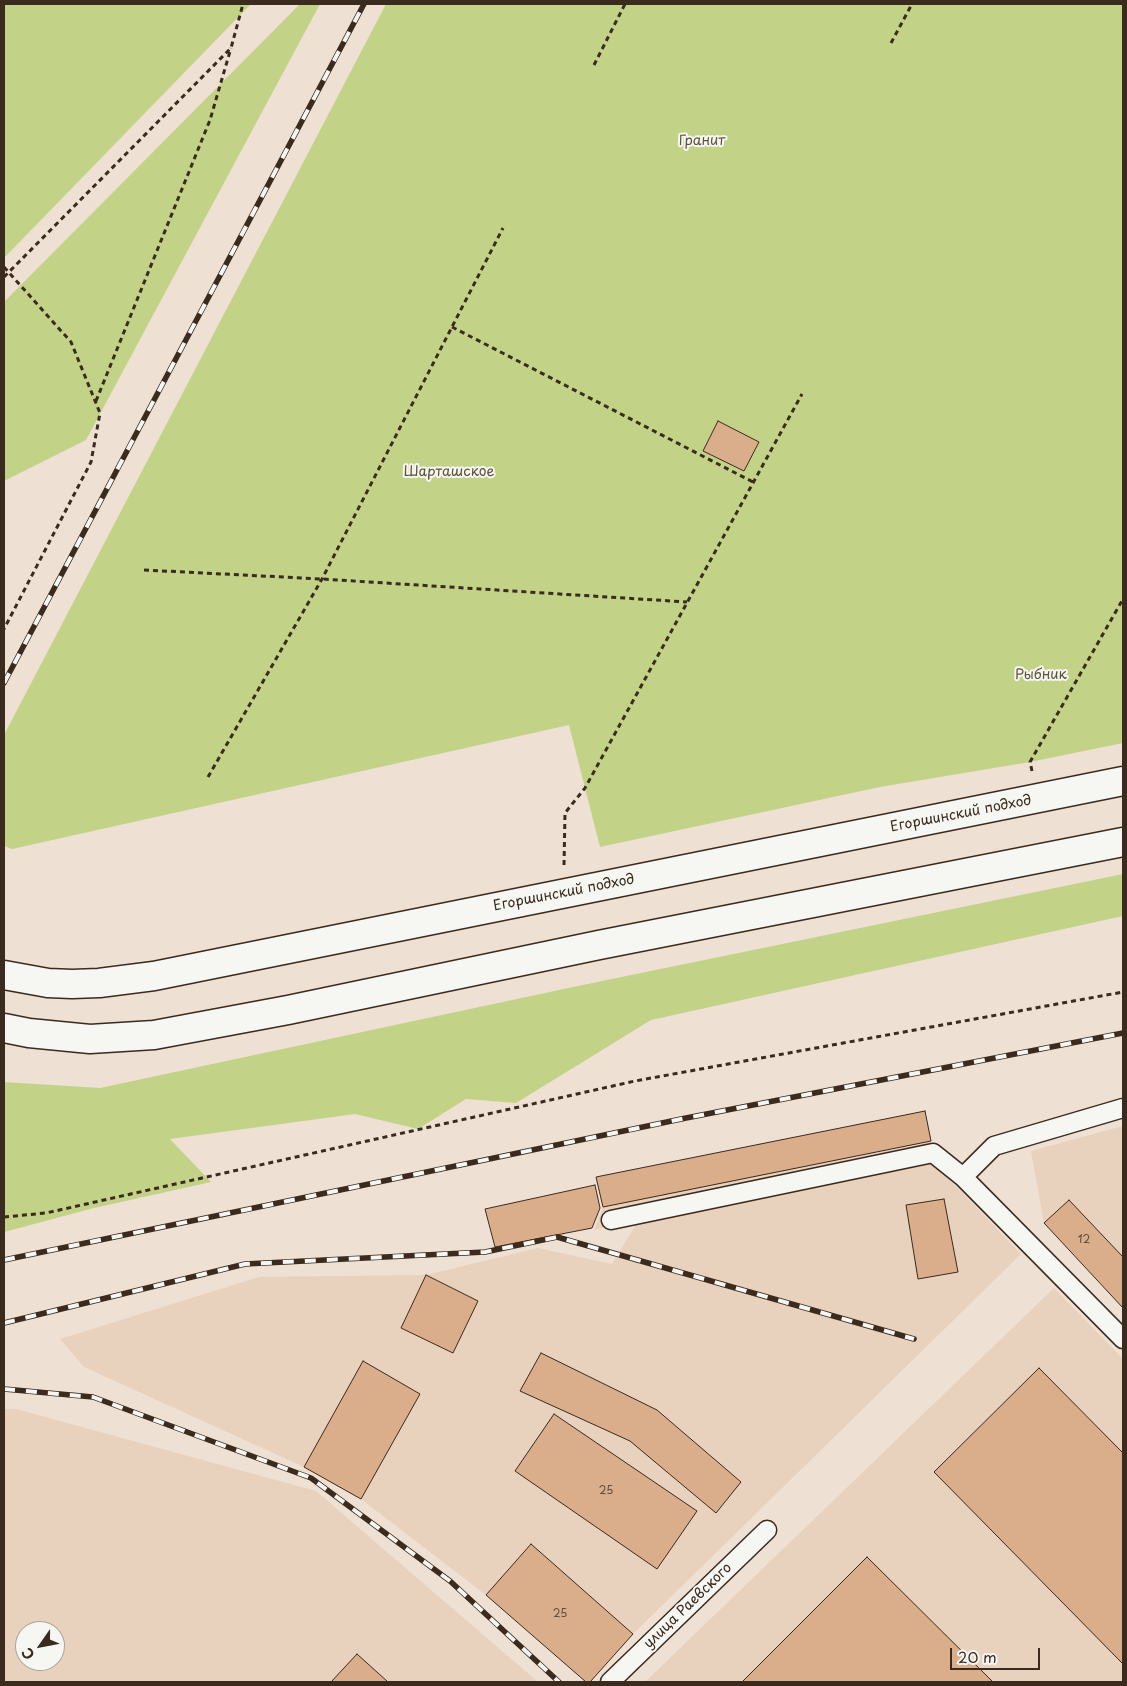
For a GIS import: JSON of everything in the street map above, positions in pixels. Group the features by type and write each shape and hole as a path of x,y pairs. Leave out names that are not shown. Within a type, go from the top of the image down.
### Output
{"main road":[{"name":"Егоршинский подход","path":"4,975 48,983 72,984 99,983 154,976 1123,781"},
{"path":"4,1028 30,1033 90,1039 154,1035 288,1010 599,945 1123,842"}],"lane":[{"path":"963,1177 994,1146 1123,1108"},
{"path":"612,1220 933,1153 963,1177 1123,1339"},
{"name":"улица Раевского","path":"610,1682 767,1530"}],"path":[{"path":"96,402 210,120 243,4"},
{"path":"594,65 625,4"},
{"path":"891,43 912,4"},
{"path":"4,277 230,48"},
{"path":"208,777 322,579 503,228"},
{"path":"4,267 71,342 100,413 91,462 4,629"},
{"path":"452,327 754,482"},
{"path":"564,893 565,813 586,788 802,394"},
{"path":"144,570 688,602"},
{"path":"1039,798 1030,762 1123,599"},
{"path":"4,1217 46,1213 635,1081 1123,992"}],"shaded area":[{"path":"925,1111 931,1141 931,1160 1021,1254 633,1634 590,1682 586,1682 486,1595 361,1499 304,1467 84,1367 60,1339 259,1277 426,1275 538,1248 612,1264 640,1218 594,1230 603,1207 596,1177"},
{"path":"1123,1126 1123,1305 1044,1223 1031,1151"},
{"path":"1054,1288 1123,1359 1123,1682 645,1682"},
{"path":"4,1409 16,1409 316,1491 538,1682 4,1682"}],"green space":[{"path":"4,4 251,4 4,258"},
{"path":"300,4 320,4 86,440 4,481 4,302"},
{"name":"Шарташское","path":"386,4 1123,4 1123,743 1030,762 880,787 600,847 569,725 12,849 4,846 4,735"},
{"path":"1123,874 1123,916 651,1020 516,1103 466,1099 418,1129 355,1114 170,1139 211,1182 94,1208 4,1232 4,1082 100,1088 573,987"}],"building":[{"path":"718,421 759,442 744,471 703,451"},
{"path":"925,1111 931,1141 603,1207 596,1177"},
{"path":"595,1185 600,1208 592,1228 495,1247 485,1209"},
{"path":"944,1199 958,1272 918,1279 906,1205"},
{"path":"1069,1200 1123,1257 1123,1308 1044,1223"},
{"path":"426,1275 478,1301 453,1353 401,1328"},
{"path":"541,1353 657,1410 741,1482 716,1513 630,1441 520,1391"},
{"path":"363,1361 420,1394 361,1499 304,1467"},
{"path":"1039,1368 1123,1453 1123,1664 934,1472"},
{"path":"554,1414 697,1511 657,1569 515,1471"},
{"path":"531,1544 633,1634 590,1682 586,1682 486,1595"},
{"path":"867,1557 993,1682 742,1682"},
{"path":"357,1654 388,1682 331,1682"}],"railway":[{"path":"4,683 364,4"},
{"path":"4,1260 686,1118 1123,1033"},
{"path":"4,1323 245,1264 485,1252 557,1237 914,1339"},
{"path":"4,1389 93,1397 311,1478 450,1581 559,1682"}],"park label":[{"name":"Гранит","path":"702,141"},
{"name":"Рыбник","path":"1041,675"}]}
